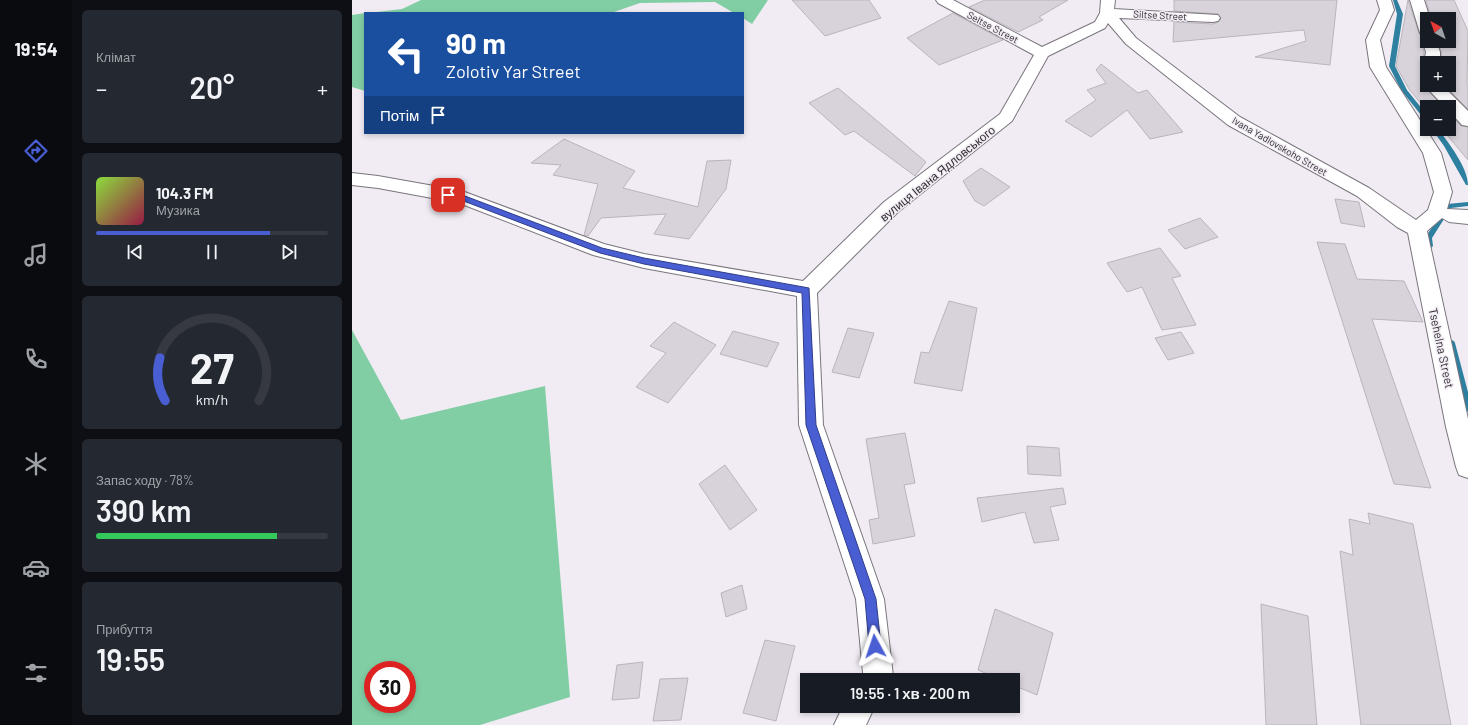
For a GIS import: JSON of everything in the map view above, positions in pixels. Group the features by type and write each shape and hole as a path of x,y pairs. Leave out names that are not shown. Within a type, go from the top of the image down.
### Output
{"street":[{"name":"Seltse Street","path":"943,0 1042,53"},
{"path":"1384,0 1387,10 1372,40 1378,67 1432,153 1443,192 1436,213 1418,229"},
{"path":"1417,0 1421,12"},
{"path":"1042,53 1100,24 1108,6"},
{"name":"Ivana Yadlovskoho Street","path":"1108,6 1132,41 1234,121 1363,192 1404,222 1418,229"},
{"name":"Siltse Street","path":"1108,6 1213,18"},
{"name":"вулиця Івана Ядловського","path":"806,290 891,207 1006,117 1042,53"},
{"path":"1440,92 1468,121"},
{"path":"352,179 378,182 462,197 600,250 644,261 806,290 811,425 870,599 878,673"},
{"path":"1449,215 1468,217"},
{"name":"Tsehelna Street","path":"1418,229 1458,428 1468,467"},
{"path":"849,725 856,713"}],"green space":[{"path":"421,0 768,0 752,24 744,19 744,12 732,12 715,2 640,3 614,12 376,12 402,9"},
{"path":"364,13 364,91 352,87 352,15"},
{"path":"352,330 401,420 545,386 570,697 480,725 352,725"}],"building":[{"path":"792,0 869,0 881,18 825,36"},
{"path":"985,0 1068,0 1039,17 1043,20 1018,32 969,7"},
{"path":"1174,0 1337,0 1330,65 1255,57 1306,41 1304,30 1173,42 1174,22 1213,24 1221,19 1218,14 1174,11"},
{"path":"1408,0 1420,34 1420,48 1423,48 1424,52 1424,56 1420,56 1420,92 1429,92 1437,100 1420,100 1420,102 1409,89 1396,66"},
{"path":"1426,0 1454,0 1468,31 1468,109 1451,92 1456,92 1456,56 1441,56 1440,48 1456,48 1456,12 1429,12"},
{"path":"953,13 1003,40 939,65 907,38"},
{"path":"1101,64 1138,93 1147,90 1183,132 1150,139 1127,110 1091,137 1065,121 1096,100 1087,90 1106,83 1096,70"},
{"path":"838,88 926,162 915,176 854,131 845,135 809,103"},
{"path":"1456,121 1461,126 1468,127 1468,160 1448,136 1456,136"},
{"path":"564,139 635,171 623,188 698,207 707,161 731,160 726,189 689,239 654,234 666,214 601,218 588,236 584,235 598,184 553,175 561,165 531,163"},
{"path":"981,168 1010,187 984,206 975,201 963,181"},
{"path":"1335,199 1359,202 1365,227 1341,223"},
{"path":"1200,218 1218,237 1185,249 1168,230"},
{"path":"1317,242 1345,244 1357,279 1404,281 1423,322 1372,319 1431,488 1394,484"},
{"path":"1160,248 1181,276 1172,278 1196,325 1162,330 1142,287 1127,292 1107,263"},
{"path":"949,301 977,308 962,391 914,383 921,352 929,353"},
{"path":"674,322 716,345 668,403 636,387 666,353 650,346"},
{"path":"848,328 874,333 859,378 832,372"},
{"path":"733,331 779,343 767,367 720,354"},
{"path":"1181,332 1194,353 1168,360 1155,338"},
{"path":"905,433 915,483 904,485 915,536 873,544 869,520 879,518 866,439"},
{"path":"1027,446 1059,448 1061,476 1028,474"},
{"path":"725,465 757,510 730,530 699,484"},
{"path":"1063,488 1066,504 1050,507 1059,540 1034,543 1025,512 982,522 977,498"},
{"path":"1368,513 1413,524 1451,725 1361,725 1340,551 1353,555 1349,519 1370,524"},
{"path":"742,585 747,609 726,617 721,593"},
{"path":"1261,604 1308,616 1317,725 1266,725"},
{"path":"995,609 1053,633 1037,695 1020,688 1020,673 985,673 978,670"},
{"path":"765,640 795,646 776,721 743,713"},
{"path":"643,662 639,698 612,700 617,665"},
{"path":"688,678 681,720 653,721 660,679"}],"waterway":[{"path":"1395,0 1400,14 1392,66 1404,90 1420,110"},
{"path":"1440,136 1447,145 1468,183"},
{"path":"1429,246 1428,238 1449,206 1468,204"},
{"path":"1451,343 1468,408"}],"route":[{"path":"448,195 462,197 600,250 644,261 806,290 811,425 870,599 875,646"}]}
